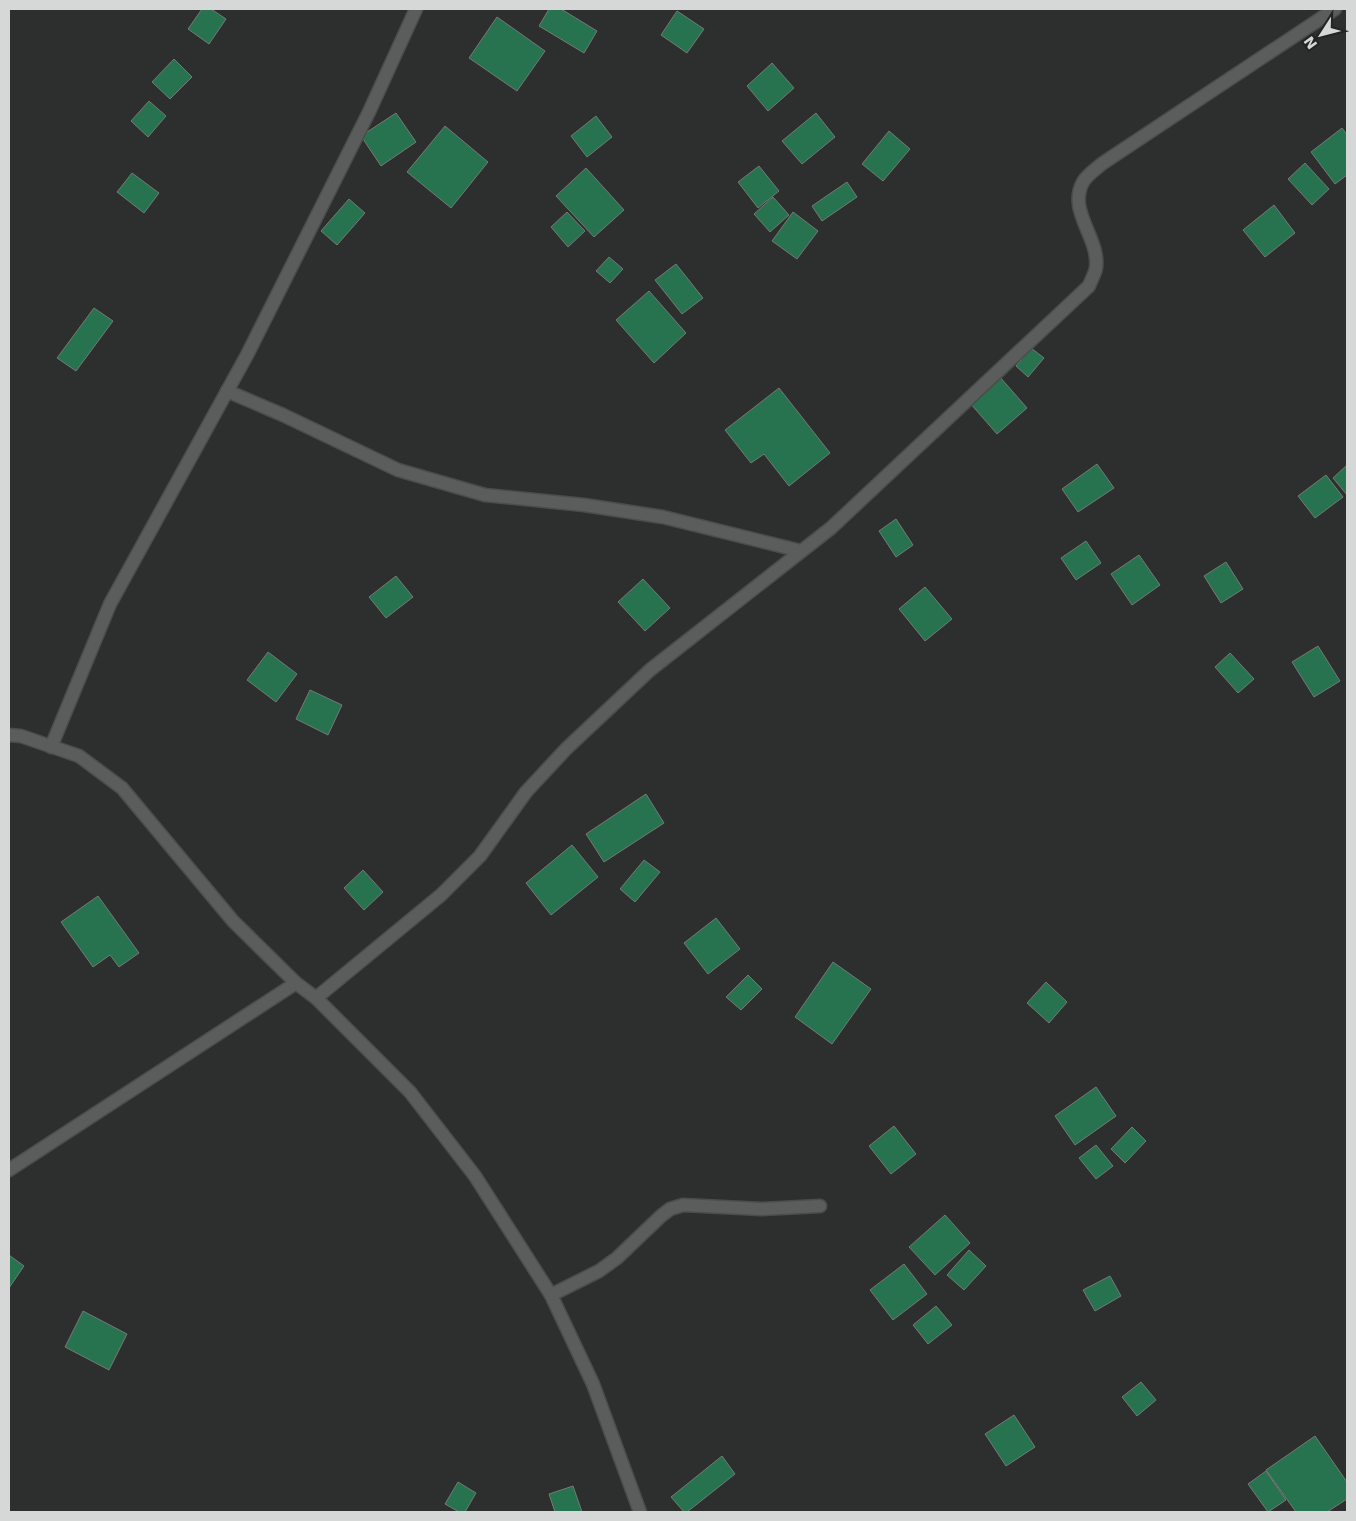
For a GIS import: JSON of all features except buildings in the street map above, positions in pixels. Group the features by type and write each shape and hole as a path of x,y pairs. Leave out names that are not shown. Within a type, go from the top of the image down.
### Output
{"street":[{"path":"51,747 110,604 227,392 369,112 416,9"},
{"path":"316,998 441,895 480,856 526,792 566,749 650,670 831,528 1089,286 1096,268 1095,250 1082,215 1078,196 1084,180 1103,162 1335,9"},
{"path":"227,392 283,415 398,470 485,495 584,505 663,517 801,551"},
{"path":"9,735 21,736 79,756 122,788 232,921 296,983 316,998 410,1092 475,1176 551,1295 593,1384 640,1512"},
{"path":"9,1170 296,983"},
{"path":"551,1295 599,1271 617,1258 670,1209 683,1205 760,1210 820,1206"}]}
